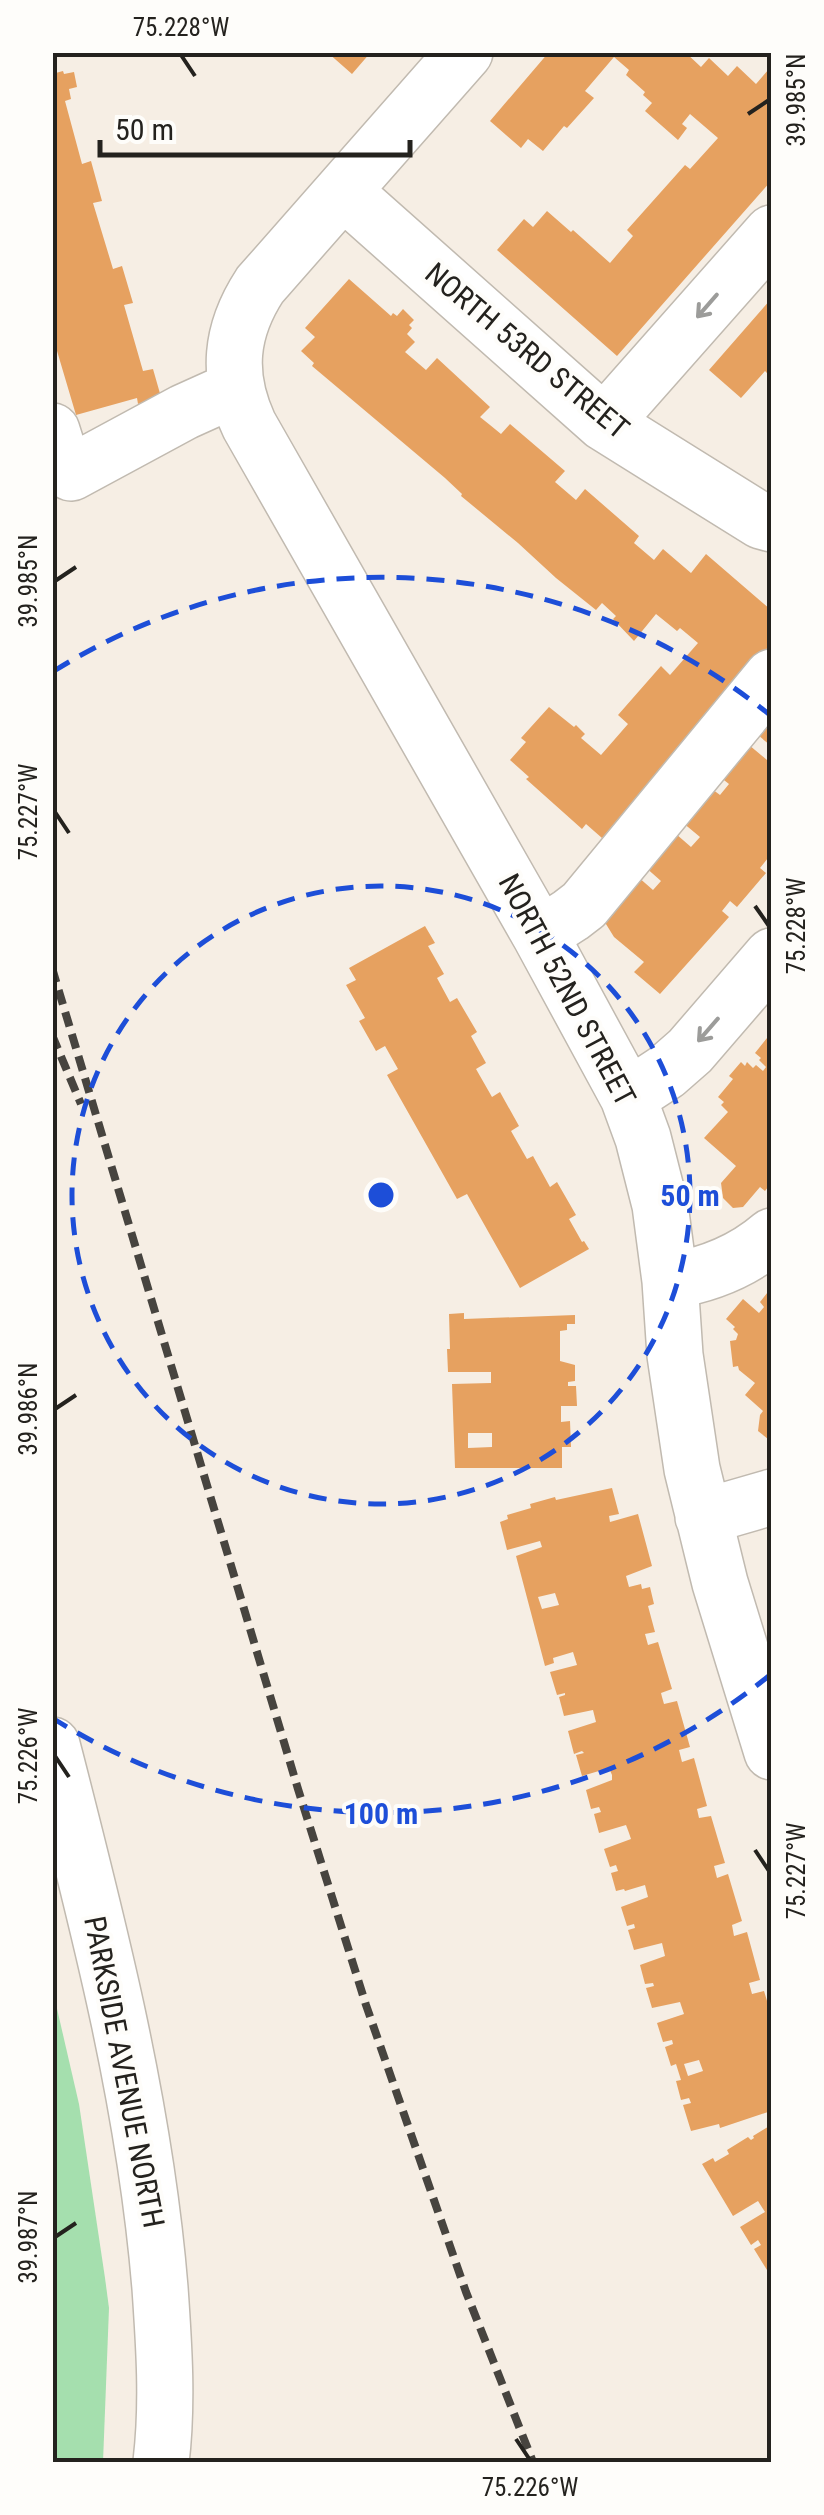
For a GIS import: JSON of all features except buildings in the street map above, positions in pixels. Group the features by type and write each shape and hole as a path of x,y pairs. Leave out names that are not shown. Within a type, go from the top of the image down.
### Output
{"street":[{"path":"52,431 71,474 184,412 236,395 235,348 246,306 465,52"},
{"name":"NORTH 53RD STREET","path":"344,192 604,424 760,521 772,524"},
{"path":"604,424 772,233"},
{"name":"NORTH 52ND STREET","path":"236,395 268,459 540,935 628,1098 652,1168 662,1218 682,1408 703,1517 772,1752"},
{"path":"540,935 584,904 772,677"},
{"path":"628,1098 690,1051 772,956"},
{"path":"670,1281 716,1270 772,1236"},
{"path":"703,1517 772,1497"},
{"name":"PARKSIDE AVENUE NORTH","path":"52,1746 128,2060 149,2183 163,2330 165,2455"}],"green space":[{"path":"52,1987 79,2104 109,2308 103,2462 53,2462"}],"railway":[{"path":"52,968 366,2005 466,2292 533,2462"},
{"path":"52,1035 81,1104"}]}
